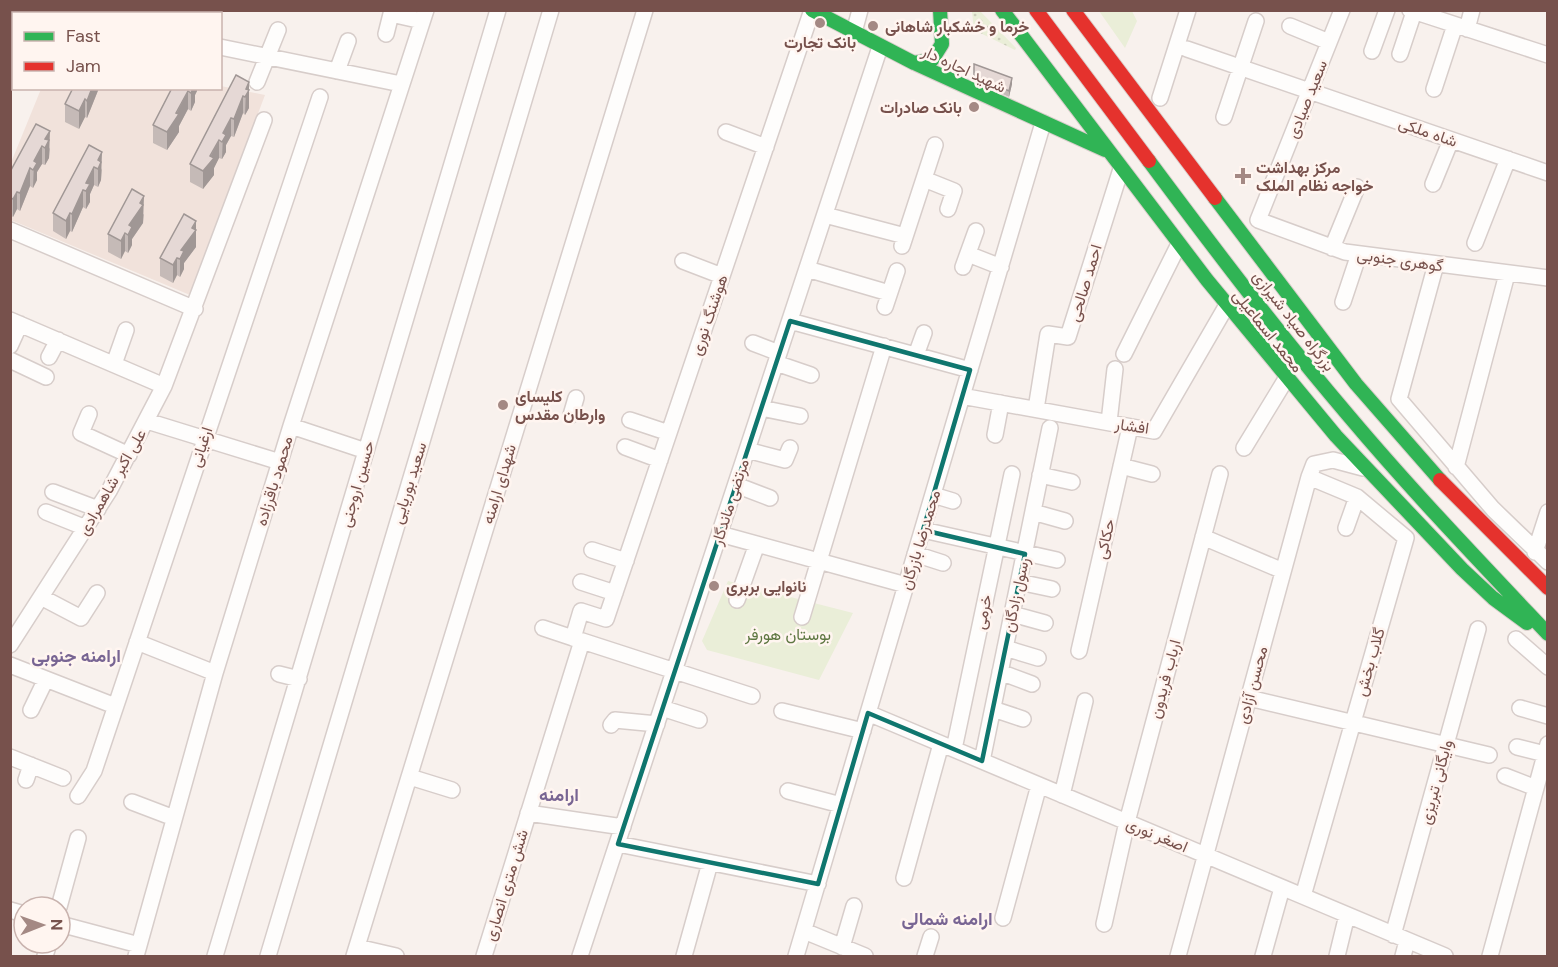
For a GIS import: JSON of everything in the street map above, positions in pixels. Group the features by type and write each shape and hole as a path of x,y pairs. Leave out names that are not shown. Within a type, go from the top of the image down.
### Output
{"main road":[{"name":"شهید اجاره دار","path":"812,10 880,47 1106,150"},
{"path":"914,63 932,60 941,49 940,10"},
{"name":"محمد اسماعیلی","path":"1002,10 1178,246 1286,379 1363,468 1481,589 1510,612 1548,635"},
{"name":"بزرگراه صیاد شیرازی","path":"1036,10 1276,327 1346,413 1411,488 1548,635"},
{"name":"بزرگراه صیاد شیرازی","path":"1073,10 1356,384 1429,469 1548,588"}],"street":[{"name":"حسین اروجنی","path":"215,957 498,10"},
{"name":"سعید بوریایی","path":"268,957 551,10"},
{"name":"شهدای ارامنه","path":"356,952 645,10"},
{"name":"هوشنگ نوری","path":"606,619 812,10"},
{"path":"854,32 860,10"},
{"path":"1160,98 1188,10"},
{"name":"سعید صیادی","path":"1258,220 1342,10"},
{"path":"1372,51 1387,10"},
{"path":"1434,89 1461,27 1472,10"},
{"path":"1400,54 1412,11 1548,55"},
{"path":"386,34 392,12 424,16"},
{"name":"محمود باقرزاده","path":"137,951 215,673 291,426 424,16"},
{"path":"1224,117 1256,21"},
{"path":"1290,26 1329,42"},
{"path":"257,82 278,30"},
{"path":"337,70 348,41"},
{"path":"222,47 401,84"},
{"name":"مرتضی ماندگار","path":"580,957 880,47"},
{"name":"شاه ملکی","path":"1187,49 1548,173"},
{"name":"ارغیانی","path":"78,796 94,771 320,97"},
{"name":"علی اکبر شاهمرادی","path":"10,645 98,509 164,386 195,309 264,120"},
{"name":"محمدرضا بازرگان","path":"796,957 1043,123"},
{"path":"726,132 766,147"},
{"path":"1433,184 1451,140"},
{"path":"825,215 903,241 935,145"},
{"path":"1474,243 1508,159"},
{"name":"احمد صالحی","path":"1036,409 1048,334 1068,337 1121,169"},
{"path":"924,179 954,191 948,209"},
{"path":"1332,248 1357,187"},
{"name":"گوهری جنوبی","path":"1258,220 1332,248 1359,254 1548,278"},
{"path":"10,230 195,309"},
{"path":"976,231 966,260 1001,267"},
{"path":"1124,354 1178,246"},
{"path":"1343,302 1359,254"},
{"path":"682,261 722,276"},
{"path":"1436,264 1399,399 1456,467 1541,557"},
{"path":"807,269 887,300 897,271"},
{"path":"1456,467 1508,274"},
{"name":"افشار","path":"967,397 1154,431 1227,305"},
{"path":"790,321 970,370"},
{"path":"10,346 15,322 164,386"},
{"path":"114,364 126,330"},
{"path":"916,355 924,333"},
{"path":"50,357 58,340"},
{"path":"753,342 777,358 812,373"},
{"path":"802,617 884,346"},
{"path":"10,360 46,377"},
{"path":"1109,422 1115,369"},
{"path":"1244,447 1286,379"},
{"path":"571,415 576,398"},
{"path":"995,435 1001,403"},
{"path":"761,408 800,416"},
{"path":"89,414 81,433 129,455"},
{"path":"630,420 669,433"},
{"path":"147,421 280,462"},
{"path":"291,426 366,451"},
{"name":"حکاکی","path":"1079,651 1130,427"},
{"name":"رسول زادگان","path":"982,761 1050,428"},
{"path":"625,447 660,460"},
{"path":"747,450 785,460 790,448"},
{"path":"1309,477 1314,464 1327,460 1363,468"},
{"path":"1121,466 1152,474"},
{"name":"خرمی","path":"904,878 948,747 1012,474"},
{"name":"ارباب فریدون","path":"1104,924 1126,822 1220,474"},
{"path":"1040,475 1072,482"},
{"name":"گلاب بخش","path":"1303,897 1406,538 1357,497 1309,477"},
{"name":"محسن آزادی","path":"1178,957 1309,477"},
{"path":"736,485 768,503 776,484"},
{"path":"53,492 98,509"},
{"path":"933,495 953,501"},
{"path":"1346,528 1357,497"},
{"path":"46,512 86,528"},
{"path":"1033,512 1065,521"},
{"path":"1541,557 1548,512"},
{"path":"923,530 1057,560"},
{"path":"720,534 906,585"},
{"path":"1203,537 1283,571"},
{"path":"736,600 757,544"},
{"path":"592,550 626,561"},
{"path":"915,555 943,563"},
{"path":"581,582 615,593"},
{"path":"1019,582 1052,589"},
{"path":"41,597 81,618 97,593"},
{"name":"شش متری انصاری","path":"484,957 528,813 577,639 581,611 606,619"},
{"path":"1012,614 1045,623"},
{"path":"543,628 752,696"},
{"name":"وایگانی تبریزی","path":"1403,957 1400,938 1446,745 1478,629"},
{"path":"1515,639 1548,667"},
{"path":"136,642 215,673"},
{"path":"1005,648 1038,658"},
{"path":"10,665 115,706"},
{"path":"1000,672 1032,684"},
{"path":"279,674 299,680"},
{"path":"32,710 46,679"},
{"path":"1249,698 1489,755"},
{"path":"1062,795 1085,701"},
{"path":"662,708 699,721"},
{"path":"1520,708 1548,716"},
{"path":"993,709 1023,719"},
{"path":"782,711 863,731"},
{"name":"اصغر نوری","path":"868,713 1445,957"},
{"path":"611,725 615,720 657,724"},
{"path":"1490,957 1546,749 1517,747"},
{"path":"10,757 28,772 63,778"},
{"path":"1505,776 1536,788"},
{"path":"410,777 452,790"},
{"path":"1003,918 1039,785"},
{"path":"788,790 841,805"},
{"path":"132,802 174,818"},
{"path":"528,813 623,827"},
{"path":"62,895 78,838"},
{"path":"618,844 818,884"},
{"path":"684,957 710,863"},
{"path":"1263,957 1282,888"},
{"path":"842,947 854,906"},
{"path":"1337,957 1347,915"},
{"path":"72,928 137,951"},
{"path":"804,931 866,957"},
{"path":"925,957 931,937"},
{"path":"356,952 396,957"}],"highlighted area":[{"path":"790,321 970,370 923,530 1025,554 982,761 868,713 818,884 618,844"}],"shaded area":[{"path":"222,86 265,95 190,295 11,220 10,165 41,90 222,90"}],"green space":[{"path":"979,10 1016,48 1015,50 974,30 972,12"},
{"path":"1099,11 1132,11 1137,21 1125,48"},
{"name":"بوستان هورفر","path":"728,581 853,613 819,680 707,650 702,641"}],"building":[{"path":"974,64 1012,78 1009,91 974,75"},
{"path":"236,75 249,82 246,89 249,90 245,97 243,96 234,119 231,118 223,133 226,135 222,142 219,140 210,156 214,158 203,171 190,164"},
{"path":"72,90 91,90 87,101 85,99 79,111 65,104"},
{"path":"171,90 192,90 191,93 188,91 176,113 179,114 167,132 153,125"},
{"path":"36,124 50,131 45,139 49,140 45,148 42,146 34,161 37,163 33,170 30,168 20,193 17,192 13,199 10,197 10,172"},
{"path":"89,145 102,152 98,160 101,162 98,169 94,167 86,183 90,184 86,191 83,190 72,214 70,213 66,221 53,213"},
{"path":"132,189 144,196 140,203 143,205 129,225 132,227 128,235 125,233 121,241 108,234"},
{"path":"184,214 196,221 192,228 196,230 181,250 184,251 180,259 177,258 173,265 160,258"}],"traffic: fast":[{"path":"812,10 914,63 1105,150"},
{"path":"914,63 932,60 942,44 940,10"},
{"path":"1002,10 1207,280 1336,436 1462,569 1493,598 1527,623"},
{"path":"1149,161 1246,290 1348,415 1421,499 1548,634"},
{"path":"1215,198 1356,384 1440,480"}],"traffic: jam":[{"path":"1036,10 1149,161"},
{"path":"1073,10 1215,198"},
{"path":"1440,480 1548,588"}],"place":[{"name":"بانک تجارت","path":"820,23"},
{"name":"خرما و خشکبار شاهانی","path":"873,26"},
{"name":"بانک صادرات","path":"974,107"},
{"name":"مرکز بهداشت خواجه نظام الملک","path":"1243,176"},
{"name":"کلیسای وارطان مقدس","path":"503,405"},
{"name":"نانوایی بربری","path":"714,586"}],"district":[{"name":"ارامنه جنوبی","path":"76,656"},
{"name":"ارامنه","path":"559,795"},
{"name":"ارامنه شمالی","path":"947,919"}]}
